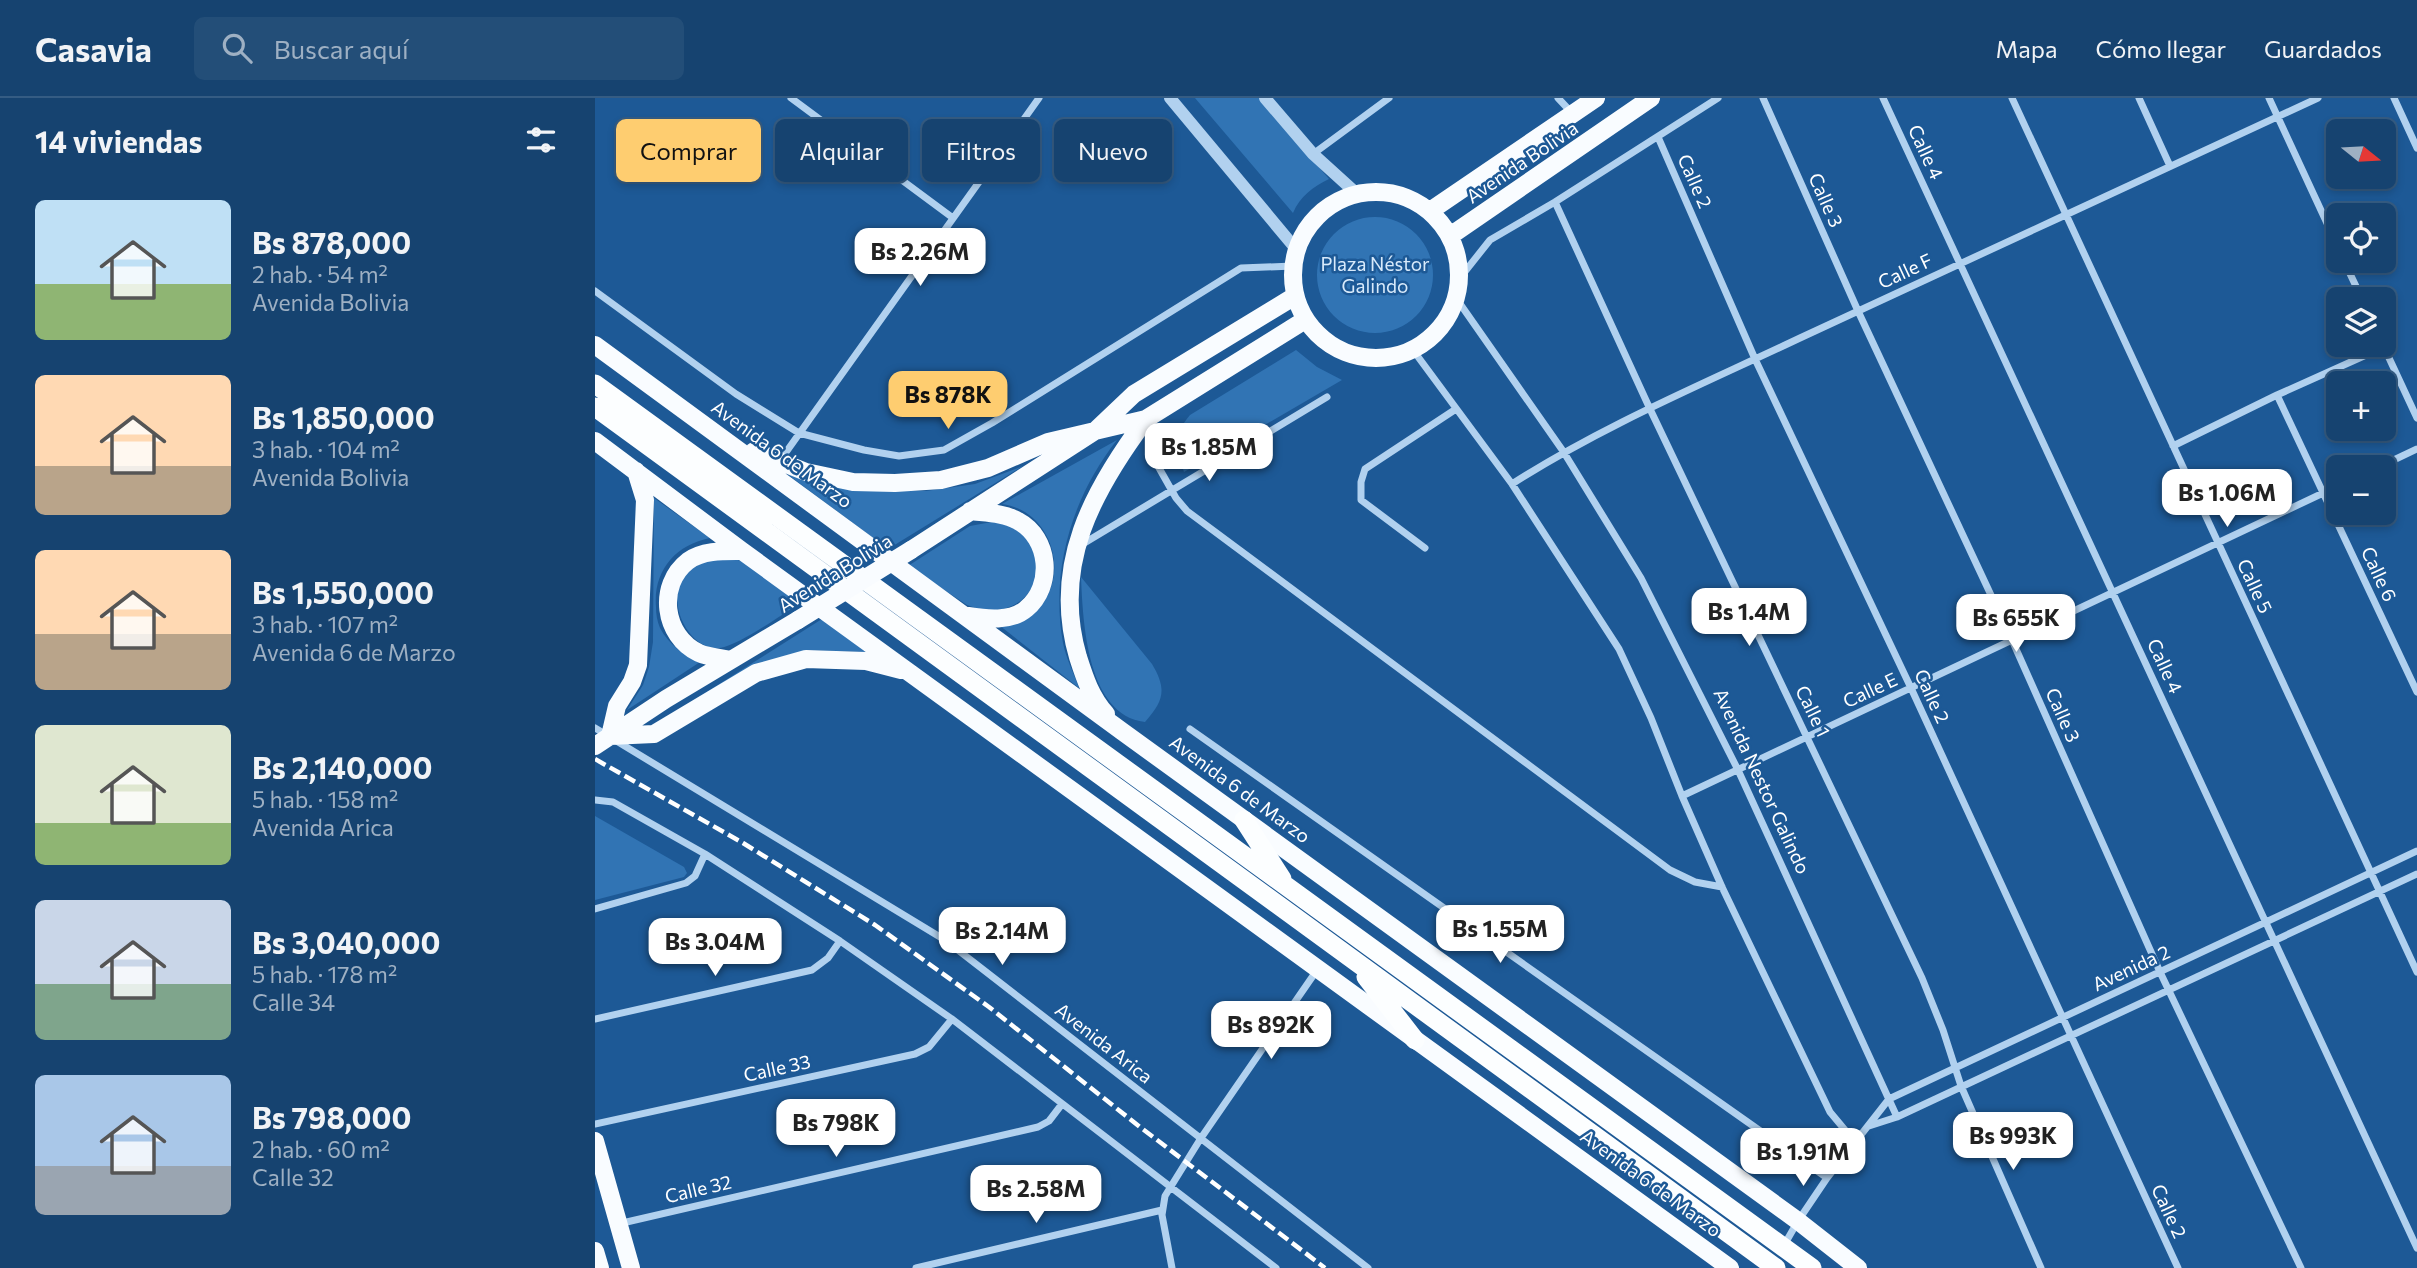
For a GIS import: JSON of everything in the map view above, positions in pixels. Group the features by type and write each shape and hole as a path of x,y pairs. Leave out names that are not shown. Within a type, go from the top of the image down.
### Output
{"highway":[{"name":"Avenida 6 de Marzo","path":"595,384 1812,1268"},
{"name":"Avenida 6 de Marzo","path":"595,407 1779,1268"},
{"path":"1244,820 1289,888"},
{"path":"1352,959 1415,1040"}],"main road":[{"name":"Avenida Bolivia","path":"1430,211 1596,98"},
{"name":"Avenida Bolivia","path":"1450,236 1651,98"},
{"path":"1356,193 1395,193 1414,200 1430,211 1450,236 1458,260 1456,298 1449,316 1438,331 1413,350 1390,358 1365,358 1342,352 1321,338 1305,320 1295,296 1295,257 1304,233 1327,207 1356,193"},
{"name":"Avenida Bolivia","path":"600,737 911,550 1094,431 1134,394 1295,296"},
{"name":"Avenida Bolivia","path":"1094,431 1146,419 1305,320"},
{"name":"Avenida 6 de Marzo","path":"595,345 1798,1221 1858,1268"},
{"path":"1123,732 1100,707 1087,687 1075,646 1070,614 1071,580 1082,526 1095,496 1116,459 1146,419"},
{"path":"716,433 806,472 853,482 895,483 941,480 988,468 1048,442 1094,431"},
{"name":"Avenida 6 de Marzo","path":"595,441 742,551 1730,1268"},
{"path":"600,737 632,682 638,665 645,500 636,471"},
{"path":"964,616 988,620 1025,610 1038,595 1045,576 1045,558 1037,537 1020,521 998,514 970,511"},
{"path":"731,660 699,652 679,637 669,618 667,597 672,580 697,556 742,551"},
{"path":"600,737 654,734 756,673 806,659 866,661 917,676"},
{"path":"595,1141 631,1268"},
{"path":"595,1251 600,1268"}],"street":[{"path":"791,98 953,218"},
{"path":"778,462 1039,98"},
{"path":"595,291 736,394 799,433 899,456 944,450 1241,268 1295,257 1170,98"},
{"path":"1265,98 1313,155 1356,193"},
{"path":"1313,155 1389,98"},
{"path":"1558,98 1573,114"},
{"path":"1459,279 1490,240 1555,202 1718,98"},
{"name":"Calle 3","path":"1763,98 1858,310 2012,640 2160,971 2301,1268"},
{"name":"Calle 4","path":"1884,98 2417,1248"},
{"name":"Calle 5","path":"2012,98 2417,972"},
{"path":"2139,98 2170,166"},
{"path":"2269,98 2326,221"},
{"name":"Calle F","path":"1512,484 1563,451 1650,409 2318,98"},
{"path":"2394,98 2417,148"},
{"name":"Calle 2","path":"1658,137 1755,359 1911,688 2178,1268"},
{"name":"Calle 1","path":"1555,202 1650,409 1922,978 1961,1086 2041,1268"},
{"name":"Avenida Nestor Galindo","path":"1456,298 1563,451 1641,578 1738,770 1897,1116"},
{"path":"1413,350 1512,484 1619,649 1722,887 1830,1112 1855,1142"},
{"path":"2173,446 2359,357"},
{"path":"2388,357 2417,418"},
{"name":"Calle 6","path":"2277,395 2417,692"},
{"path":"1077,547 1327,397"},
{"path":"1425,548 1361,500 1360,482 1364,469 1456,409"},
{"path":"1146,419 1150,452 1171,490 1187,511 1669,870 1695,882 1722,887"},
{"path":"2396,459 2417,449"},
{"name":"Calle E","path":"1682,796 2326,492"},
{"path":"1190,729 1827,1178"},
{"name":"Avenida Arica","path":"600,737 945,940 1368,1268"},
{"path":"595,800 613,802 705,854 840,941 952,1019 1276,1268"},
{"name":"Avenida 2","path":"1779,1268 1783,1247 1798,1221 1827,1178 1889,1099 2417,851"},
{"path":"595,909 686,883 695,876 705,854"},
{"name":"Avenida 2","path":"1868,1127 1897,1116 2417,874"},
{"path":"595,1019 812,970 828,958 840,941"},
{"path":"1172,1268 1162,1210 1170,1187 1318,968"},
{"name":"Calle 33","path":"595,1124 915,1054 929,1047 952,1019"},
{"name":"Calle 32","path":"618,1224 1038,1128 1049,1121 1062,1104"},
{"path":"916,1268 1162,1210"}],"green space":[{"path":"1195,98 1260,98 1329,179 1308,193 1293,213"},
{"name":"Plaza Néstor Galindo","path":"1375,217 1397,221 1416,234 1429,253 1433,275 1429,297 1416,316 1397,329 1375,333 1353,329 1334,316 1321,297 1317,275 1321,253 1334,234 1353,221"},
{"path":"1296,350 1317,367 1342,380 1184,472 1178,442 1181,428 1190,415"},
{"path":"1117,440 1101,462 1077,510 1063,562 1060,616 1063,643 1079,688 999,625 1025,617 1039,608 1049,593 1054,561 1051,545 1033,518 1019,509 1002,504"},
{"path":"1023,466 888,549 787,474 852,490 926,491 975,484"},
{"path":"654,498 710,538 698,541 677,553 663,571 656,594 657,618 663,634 677,648 700,662 627,710 643,685 653,642"},
{"path":"997,521 1018,528 1031,542 1037,557 1037,573 1032,588 1021,600 1007,608 988,610 967,605 908,566 970,526"},
{"path":"713,558 735,559 752,565 800,603 749,636 728,646 709,647 699,642 690,634 679,613 678,589 688,572"},
{"path":"1081,577 1157,673 1161,688 1160,701 1145,722 1126,716 1111,703 1100,685 1087,641"},
{"path":"822,619 866,652 807,650 761,663 675,712"},
{"path":"595,816 684,867 687,873 684,877 595,900"}],"railway":[{"path":"595,759 743,843 875,925 989,1007 1140,1127 1325,1268"}]}
